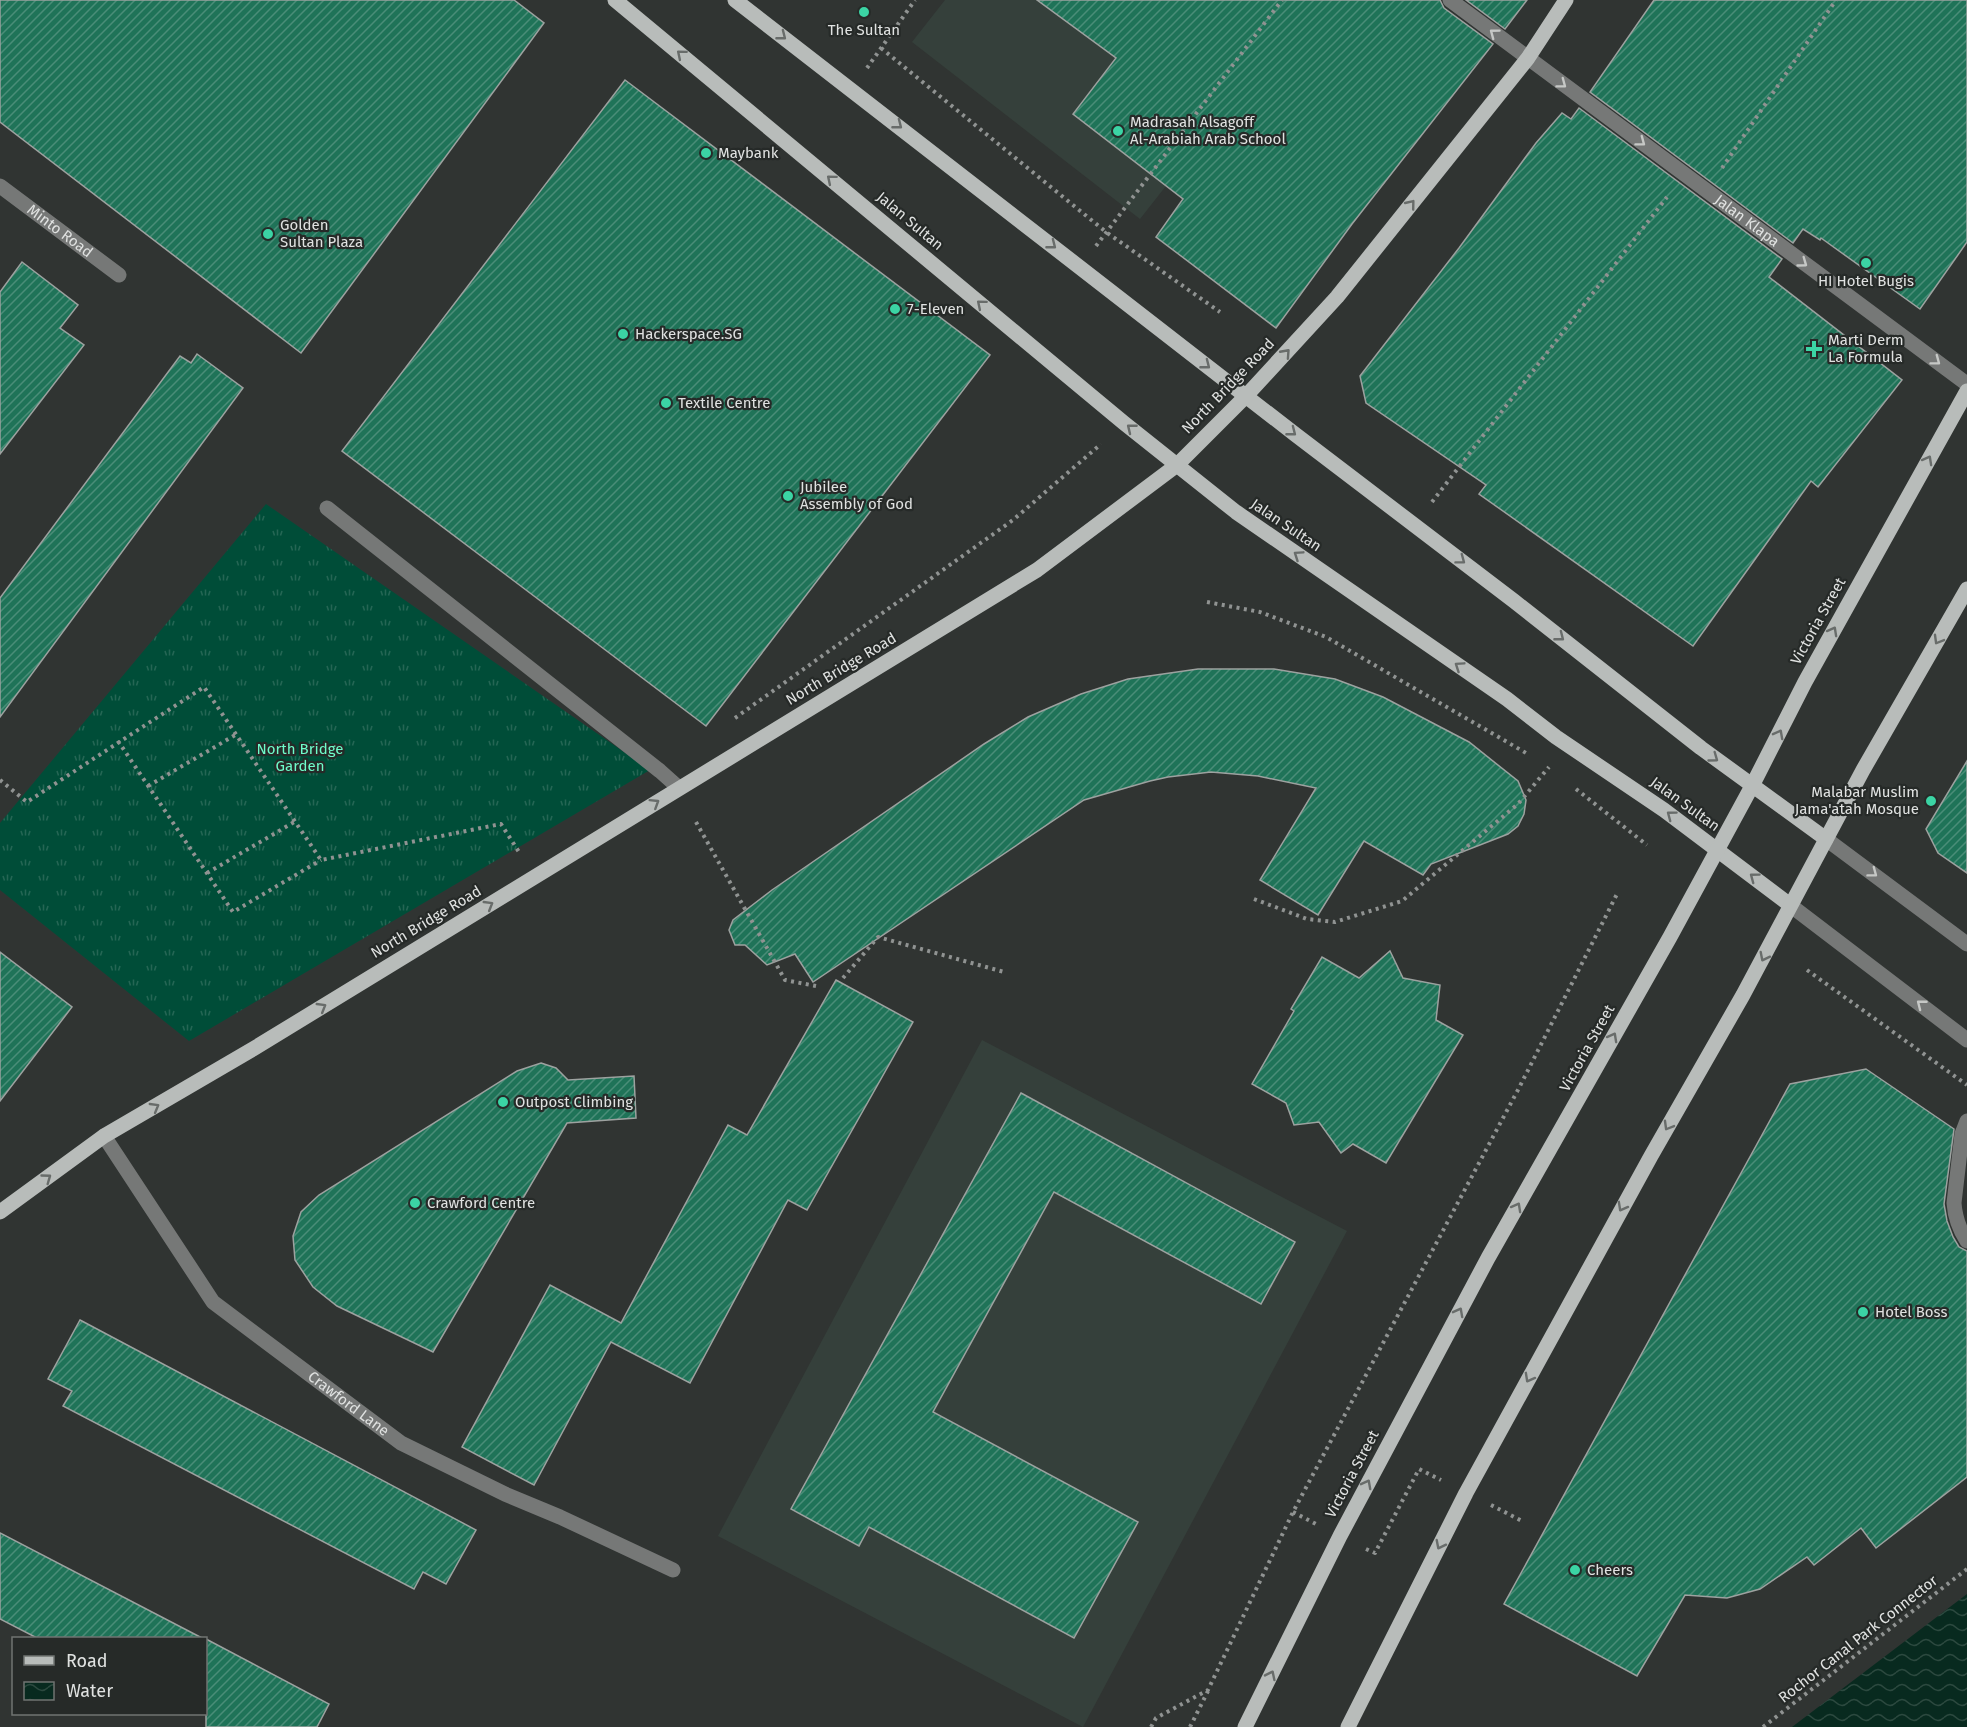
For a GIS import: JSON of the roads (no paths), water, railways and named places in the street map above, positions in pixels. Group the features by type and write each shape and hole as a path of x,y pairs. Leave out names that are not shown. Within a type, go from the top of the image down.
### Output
{"main road":[{"name":"Jalan Sultan","path":"615,0 1236,512 1507,699 1556,737 1664,810 1790,905"},
{"path":"735,0 1701,748 1826,838"},
{"name":"North Bridge Road","path":"0,1212 104,1136 253,1049 1037,570 1177,465 1246,396 1337,297 1528,58 1566,0"},
{"name":"Victoria Street","path":"1245,1727 1340,1536 1488,1258 1717,850 1805,682 1967,391"},
{"path":"1348,1727 1466,1493 1651,1156 1743,996 1863,770 1967,589"}],"street":[{"name":"Jalan Klapa","path":"1450,0 1967,384"},
{"name":"Minto Road","path":"0,186 119,275"},
{"path":"327,507 679,788"},
{"path":"1826,838 1967,944"},
{"name":"Jalan Sultan","path":"1790,905 1967,1040"},
{"path":"1967,1121 1962,1134 1954,1213 1967,1241"},
{"name":"Crawford Lane","path":"104,1136 213,1302 401,1443 505,1494 673,1570"}],"water":[{"path":"1967,1594 1967,1727 1792,1727"}],"place":[{"name":"The Sultan","path":"864,12"},
{"name":"Madrasah Alsagoff Al-Arabiah Arab School","path":"1118,131"},
{"name":"Maybank","path":"706,153"},
{"name":"Golden Sultan Plaza","path":"268,234"},
{"name":"HI Hotel Bugis","path":"1866,263"},
{"name":"7-Eleven","path":"895,309"},
{"name":"Hackerspace.SG","path":"623,334"},
{"name":"Marti Derm La Formula","path":"1814,349"},
{"name":"Textile Centre","path":"666,403"},
{"name":"Jubilee Assembly of God","path":"788,496"},
{"name":"Malabar Muslim Jama'atah Mosque","path":"1931,801"},
{"name":"Outpost Climbing","path":"503,1102"},
{"name":"Crawford Centre","path":"415,1203"},
{"name":"Hotel Boss","path":"1863,1312"},
{"name":"Cheers","path":"1575,1570"}],"park label":[{"name":"North Bridge Garden","path":"300,758"}]}
